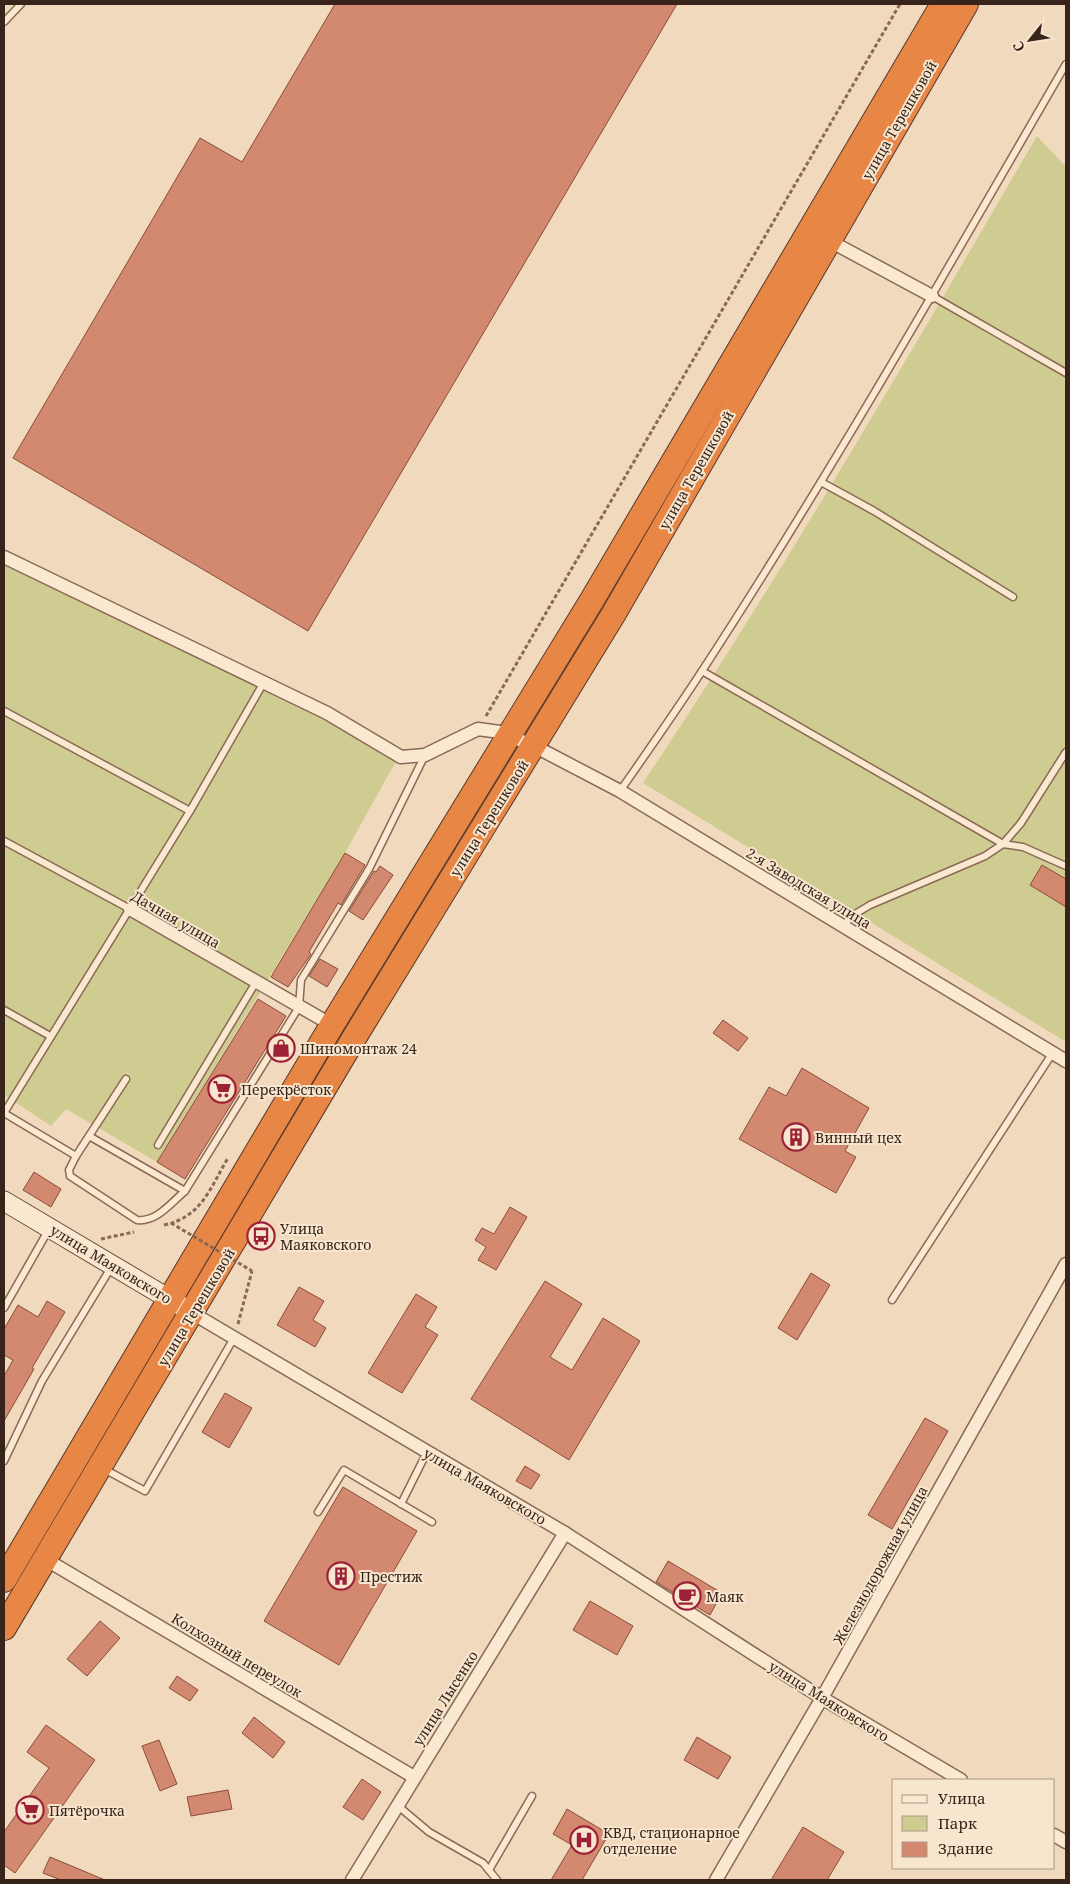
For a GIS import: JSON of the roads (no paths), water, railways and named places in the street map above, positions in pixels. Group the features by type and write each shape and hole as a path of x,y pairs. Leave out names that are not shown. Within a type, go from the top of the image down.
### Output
{"highway":[{"name":"улица Терешковой","path":"4,1580 332,1026 597,592 943,4"},
{"name":"улица Терешковой","path":"4,1628 354,1038 613,614 966,4"}],"street":[{"path":"828,240 932,296"},
{"path":"4,557 327,713 401,757 424,755"},
{"name":"2-я Заводская улица","path":"424,755 478,729 500,732 534,746 620,791 1066,1061"},
{"name":"Дачная улица","path":"130,909 332,1026"},
{"name":"улица Маяковского","path":"4,1201 565,1533 822,1698 959,1779"},
{"name":"Железнодорожная улица","path":"721,1879 1066,1264"},
{"name":"улица Лысенко","path":"352,1880 565,1533"},
{"name":"Колхозный переулок","path":"45,1559 414,1777"},
{"path":"1055,1836 1066,1842"}],"lane":[{"path":"4,22 21,4"},
{"path":"620,791 702,671 821,482 932,296 1066,64"},
{"path":"932,296 1066,373"},
{"path":"821,482 874,511 1013,596"},
{"path":"702,671 1003,844 1023,847 1066,866"},
{"path":"76,1156 4,1113 190,811 264,682"},
{"path":"4,711 190,811"},
{"path":"842,926 854,914 870,904 985,856 1003,844 1022,822 1066,752"},
{"path":"126,1079 69,1170 70,1176 138,1220 147,1221 160,1213 185,1191 299,1007 301,980 369,869 424,755"},
{"name":"Дачная улица","path":"4,841 130,909"},
{"path":"158,1145 256,982"},
{"path":"4,1010 50,1036"},
{"path":"892,1300 1052,1054"},
{"path":"89,1136 185,1191"},
{"path":"4,1308 50,1228"},
{"path":"4,1461 42,1381 113,1265"},
{"path":"101,1467 145,1491 234,1338"},
{"path":"401,1504 427,1452"},
{"path":"318,1512 344,1470 432,1522"},
{"path":"489,1870 532,1796"},
{"path":"397,1805 429,1832 483,1863 496,1880"}],"place":[{"name":"Шиномонтаж 24","path":"281,1048"},
{"name":"Перекрёсток","path":"222,1089"},
{"name":"Винный цех","path":"796,1137"},
{"name":"Улица Маяковского","path":"261,1236"},
{"name":"Престиж","path":"341,1576"},
{"name":"Маяк","path":"687,1596"},
{"name":"Пятёрочка","path":"30,1810"},
{"name":"КВД, стационарное отделение","path":"584,1840"}]}
